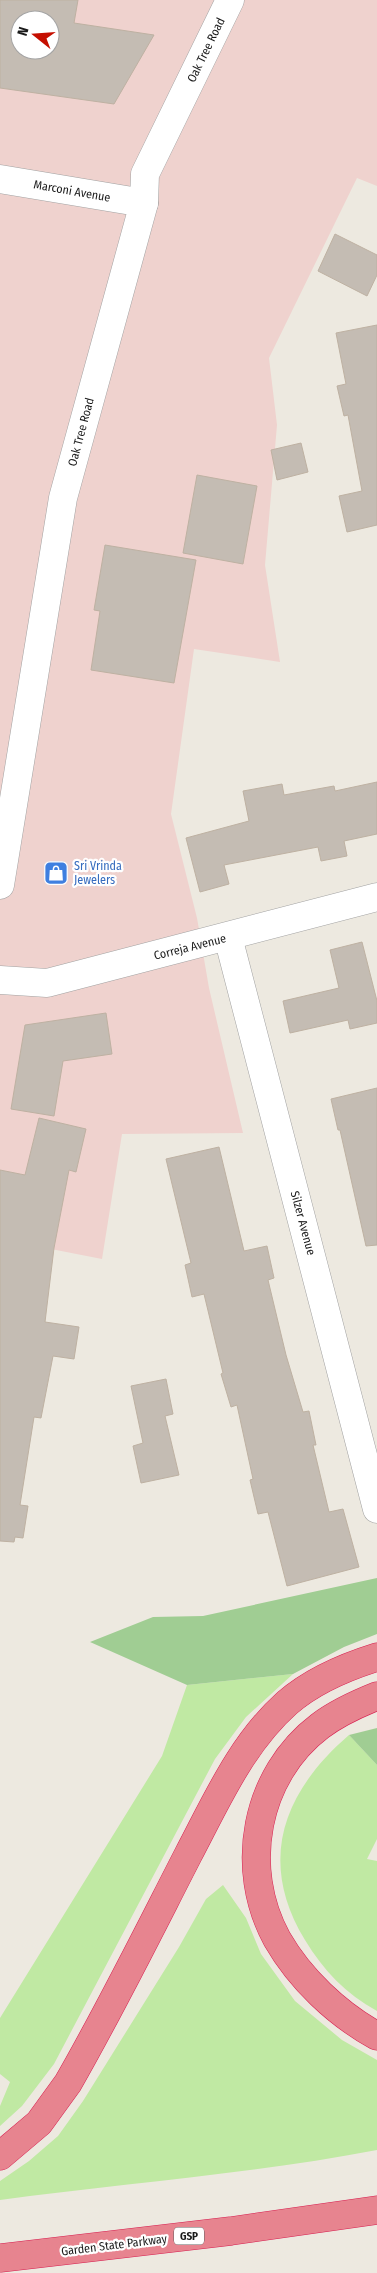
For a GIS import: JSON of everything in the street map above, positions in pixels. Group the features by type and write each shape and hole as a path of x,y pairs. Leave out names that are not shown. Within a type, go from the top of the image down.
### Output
{"highway":[{"path":"0,2156 39,2123 68,2083 222,1790 250,1743 287,1703 307,1688 352,1666 377,1657"},
{"path":"377,1696 358,1704 319,1727 289,1758 268,1794 257,1834 255,1855 257,1877 266,1912 277,1938 288,1955 316,1989 352,2021 377,2036"},
{"name":"Garden State Parkway","path":"0,2258 232,2231 377,2210"}],"street":[{"name":"Oak Tree Road","path":"0,885 63,498 144,203 145,174 230,0"},
{"name":"Marconi Avenue","path":"0,178 144,203"},
{"name":"Correja Avenue","path":"0,980 47,983 377,897"},
{"name":"Silzer Avenue","path":"228,937 377,1509"}],"shaded area":[{"path":"0,0 377,0 377,186 357,178 269,358 277,425 265,565 280,662 194,649 171,814 197,918 209,988 243,1133 122,1134 102,1259 0,1239"}],"green space":[{"path":"377,1578 377,1634 344,1647 293,1674 187,1685 90,1642 153,1617 203,1616"},
{"path":"293,1674 246,1717 215,1759 54,2064 22,2106 0,2126 0,2106 10,2082 0,2074 0,2018 162,1756 187,1685"},
{"path":"377,1728 377,1765 349,1735"},
{"path":"349,1735 377,1765 377,1839 367,1859 377,1861 377,2011 345,1989 319,1961 305,1940 290,1911 282,1883 280,1855 284,1829 293,1804 308,1780 326,1757"},
{"path":"223,1885 246,1918 261,1954 295,2001 342,2040 377,2060 377,2150 283,2166 0,2200 0,2181 29,2161 58,2136 83,2101 179,1947 206,1899"}],"building":[{"path":"0,0 78,0 74,23 154,35 114,104 0,88"},
{"path":"335,234 377,255 377,275 367,296 318,271"},
{"path":"377,325 377,525 347,532 339,496 362,491 348,415 344,416 337,386 346,384 336,333"},
{"path":"301,443 308,472 277,480 271,450"},
{"path":"197,475 257,486 243,564 183,553"},
{"path":"105,545 196,560 174,683 91,670 100,611 94,610"},
{"path":"377,782 377,834 344,841 347,856 321,861 318,847 224,865 229,884 200,892 186,838 249,821 243,791 282,784 284,795 334,786 335,791"},
{"path":"362,942 377,1001 377,1023 350,1029 348,1020 290,1033 283,1001 339,988 330,950"},
{"path":"106,1013 112,1054 63,1061 54,1116 11,1109 25,1025"},
{"path":"377,1088 377,1245 366,1246 340,1130 338,1130 331,1099"},
{"path":"39,1118 86,1129 76,1172 69,1170 54,1248 45,1322 79,1327 74,1359 53,1356 41,1418 34,1417 20,1505 28,1506 23,1538 15,1537 14,1542 0,1541 0,1170 25,1175"},
{"path":"219,1147 244,1251 267,1246 274,1278 268,1280 286,1355 303,1412 309,1411 316,1445 313,1445 329,1512 343,1509 359,1567 287,1586 268,1512 258,1514 250,1480 253,1479 237,1405 231,1407 221,1374 223,1373 204,1294 192,1297 185,1265 191,1263 166,1159"},
{"path":"166,1379 173,1414 165,1416 179,1475 141,1483 133,1446 143,1443 131,1386"}],"place":[{"name":"Sri Vrinda Jewelers","path":"56,873"}]}
